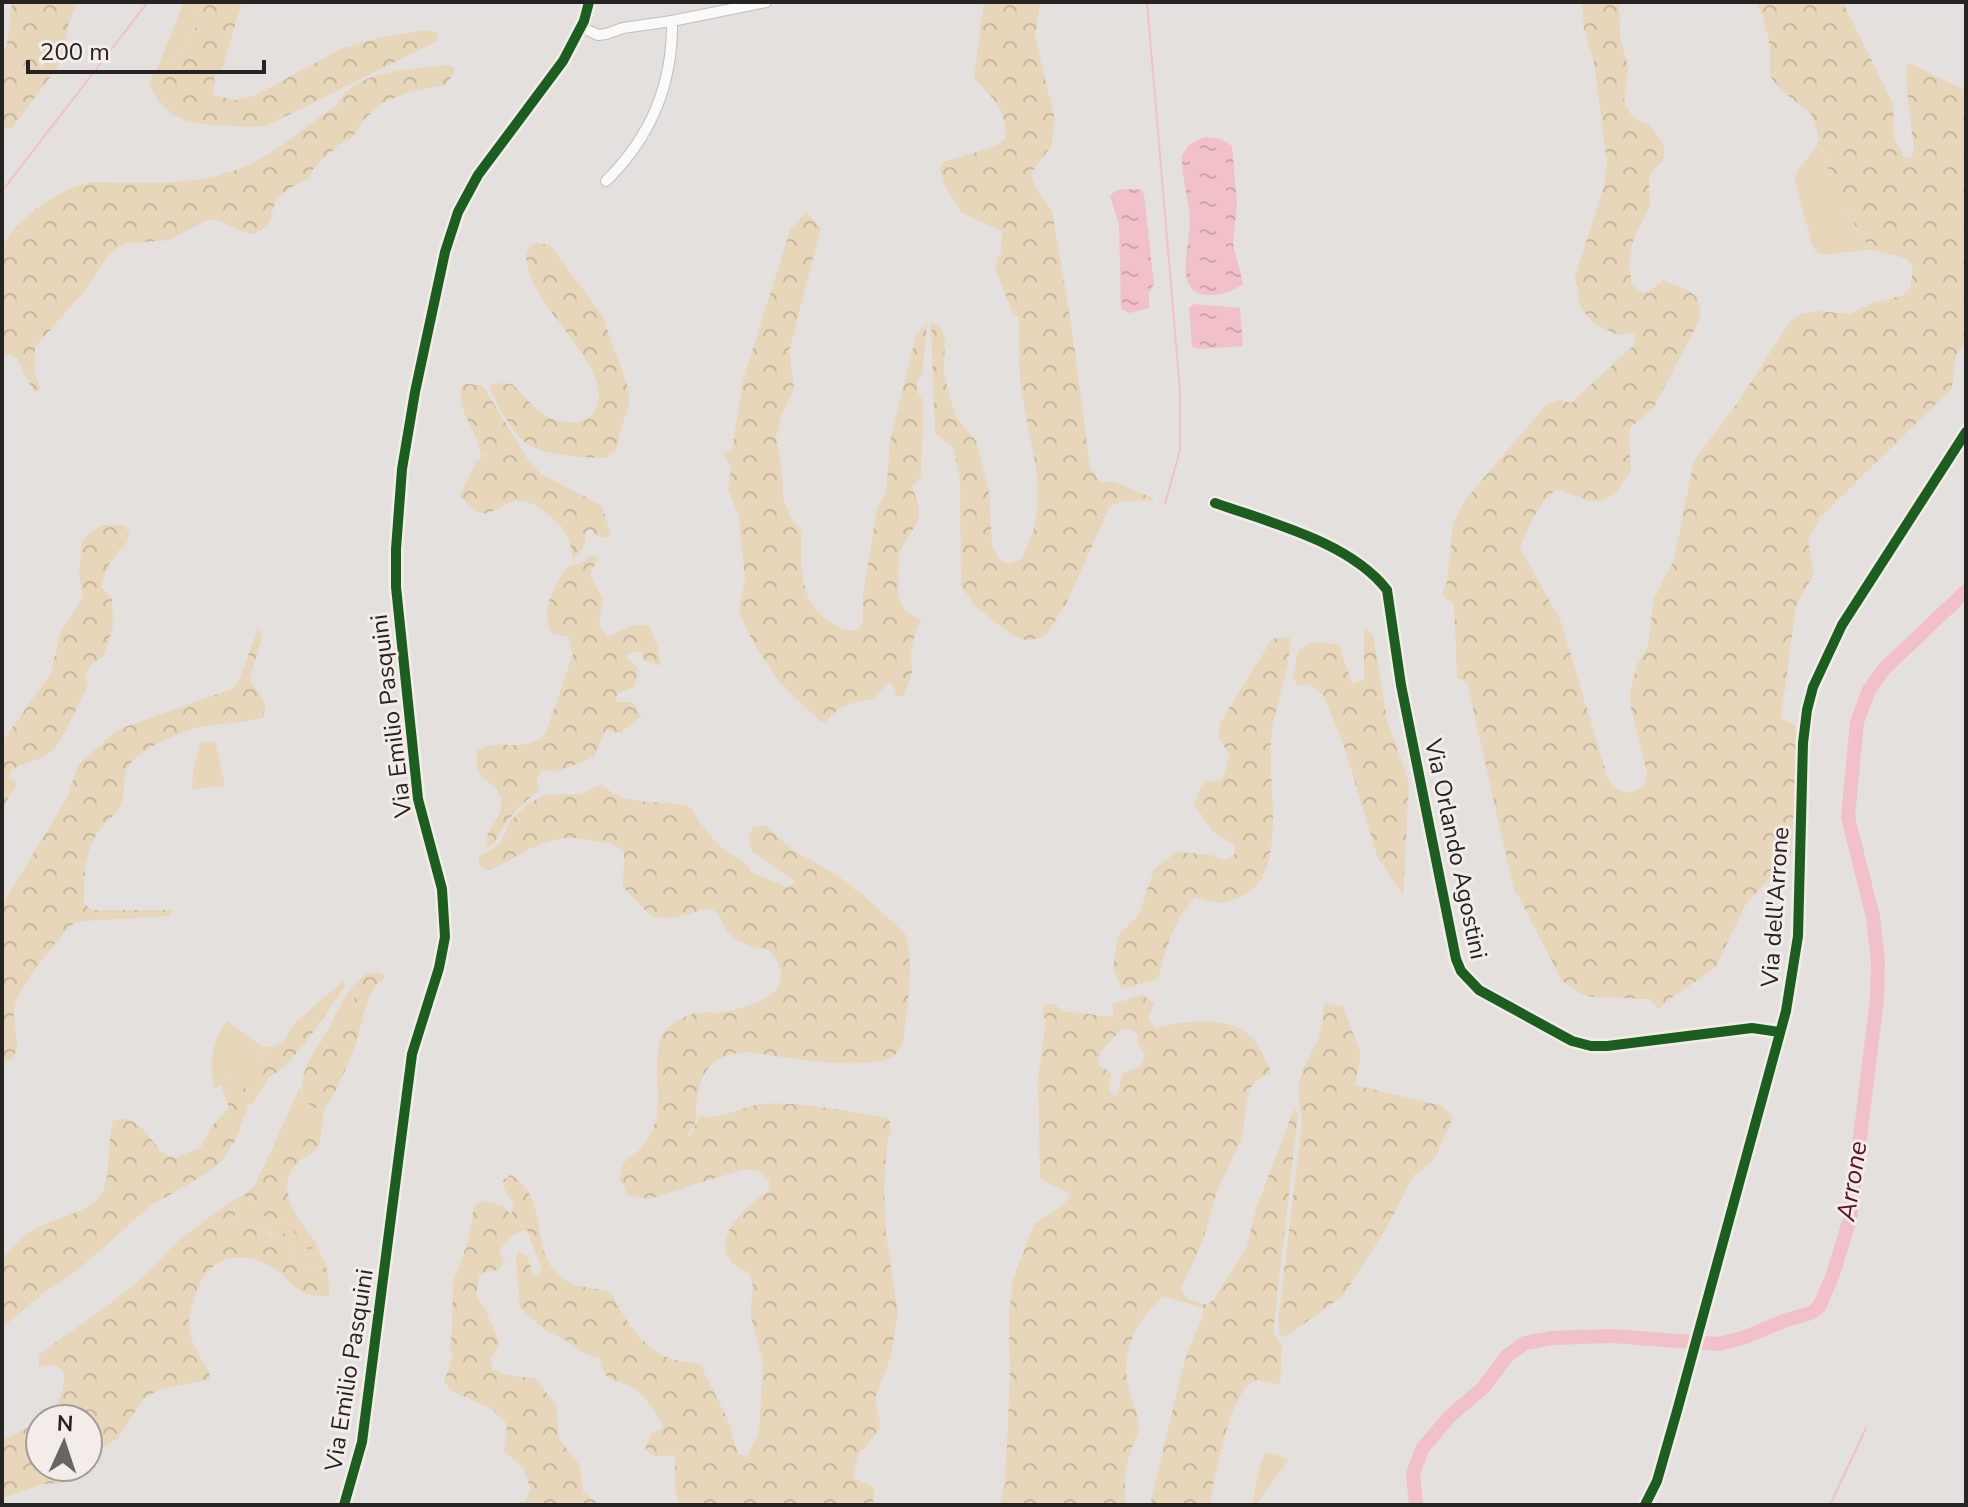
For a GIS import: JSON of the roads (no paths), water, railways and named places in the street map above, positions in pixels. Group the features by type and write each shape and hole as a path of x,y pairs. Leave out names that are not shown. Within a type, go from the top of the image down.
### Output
{"street":[{"name":"Via Emilio Pasquini","path":"344,1505 364,1430 412,1054 418,1027 438,973 445,937 442,889 418,799 397,600 396,549 402,469 439,283 458,212 478,175 555,73 581,27 589,2"},
{"path":"581,27 598,35 766,2"},
{"path":"606,181 628,156 657,112 673,35 672,21"},
{"name":"Via dell'Arrone","path":"1645,1505 1657,1481 1780,1032 1798,936 1803,743 1813,687 1842,625 1966,432"},
{"name":"Via Orlando Agostini","path":"1215,503 1346,554 1377,577 1387,590 1401,685 1456,959 1469,982 1572,1041 1591,1046 1752,1028 1780,1032"}],"water":[{"path":"1204,137 1221,139 1232,146 1237,204 1233,244 1243,284 1213,295 1197,292 1186,278 1190,223 1182,155 1190,144"},
{"path":"1140,189 1144,194 1154,284 1149,293 1149,308 1129,313 1121,309 1119,224 1110,196 1116,190"},
{"path":"1194,304 1240,308 1243,346 1198,349 1192,346 1189,308"}],"waterway":[{"path":"2,191 148,2"},
{"path":"1147,2 1180,391 1180,450 1165,504"},
{"name":"Arrone","path":"1416,1505 1413,1474 1422,1449 1450,1416 1483,1388 1507,1356 1525,1343 1552,1338 1612,1336 1718,1344 1743,1338 1811,1313 1819,1307 1850,1219 1877,999 1878,960 1873,917 1848,817 1857,722 1869,690 1884,669 1966,591"},
{"path":"1830,1505 1866,1428"}]}
